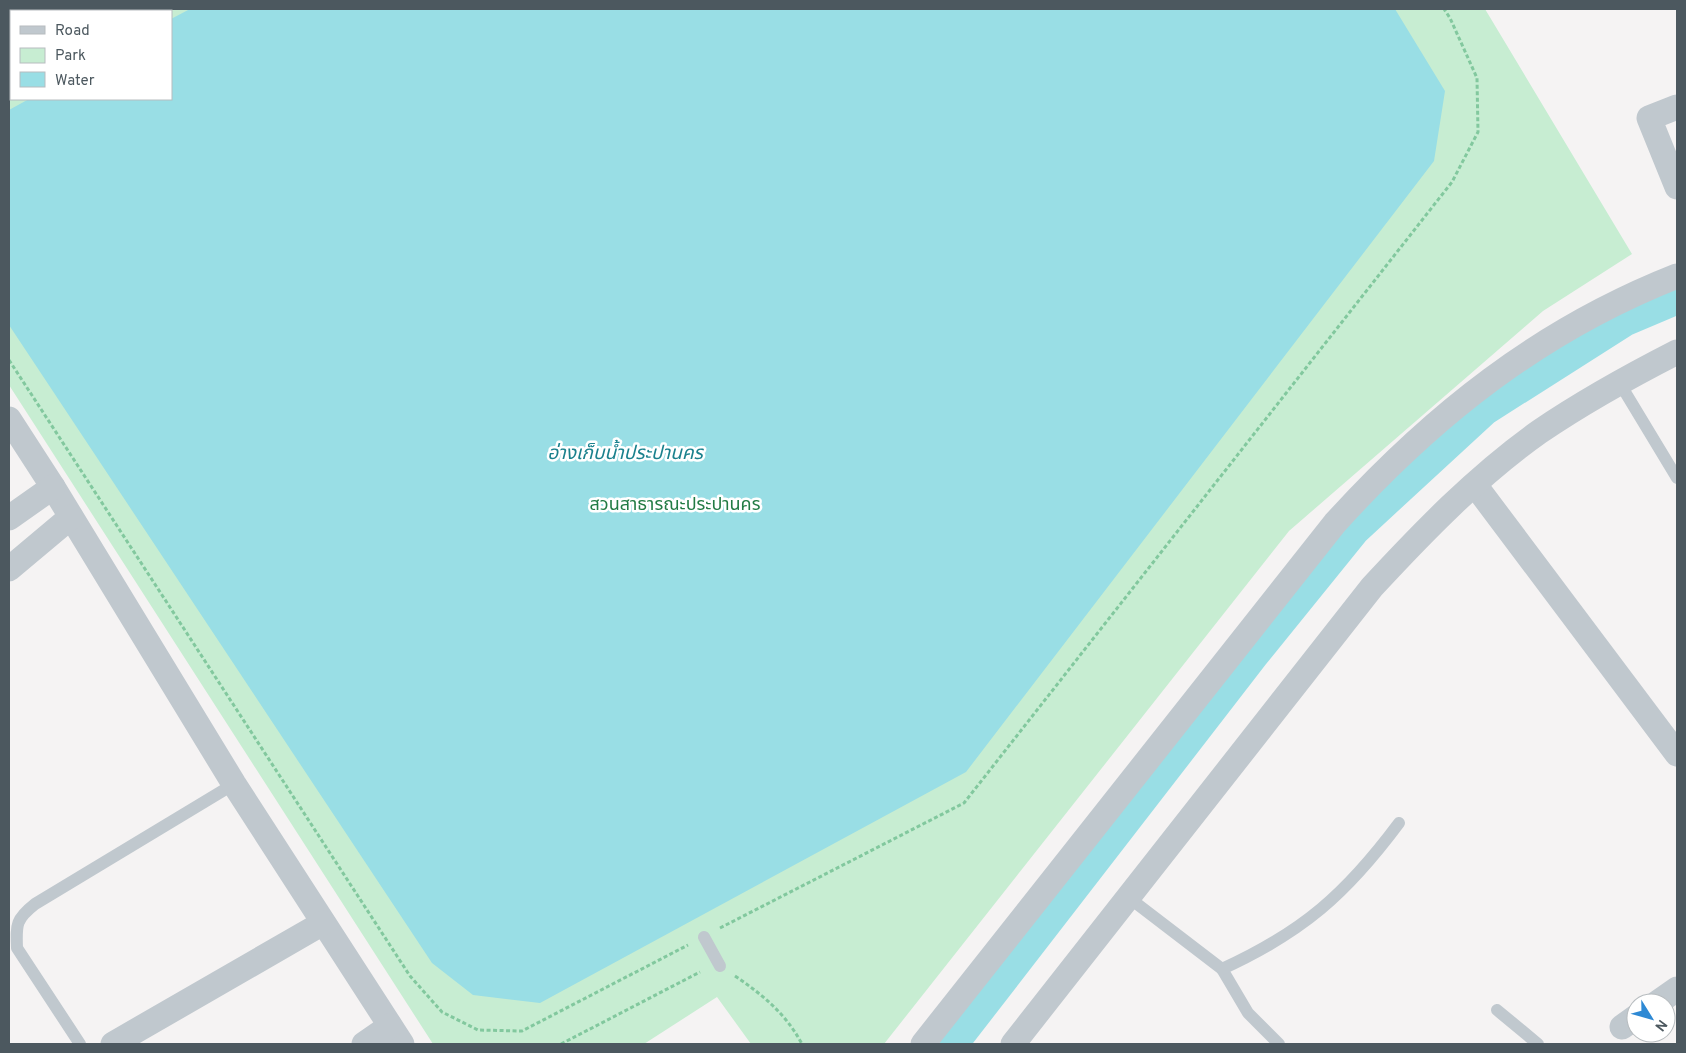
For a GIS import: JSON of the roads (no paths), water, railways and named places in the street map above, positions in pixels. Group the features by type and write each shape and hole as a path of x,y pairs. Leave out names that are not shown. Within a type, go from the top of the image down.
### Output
{"street":[{"path":"1677,107 1649,118 1677,187"},
{"path":"923,1044 1335,523 1372,482 1476,388 1524,355 1592,314 1677,276"},
{"path":"1013,1044 1372,587 1427,528 1538,433 1619,382 1677,352"},
{"path":"9,420 54,487 234,784 396,1035 364,1044"},
{"path":"1475,485 1677,754"},
{"path":"9,518 54,487"},
{"path":"9,569 71,517"},
{"path":"112,1044 323,923"}],"lane":[{"path":"1619,382 1677,478"},
{"path":"80,1044 17,948 16,929 20,915 35,904 234,784"},
{"path":"1222,969 1254,954 1304,924 1347,886 1369,863 1399,824"},
{"path":"1128,897 1222,969 1248,1013 1278,1044"},
{"path":"704,937 720,966"},
{"path":"1497,1010 1538,1044"}],"water":[{"name":"อ่างเก็บน้ำประปานคร","path":"190,9 1395,9 1445,91 1434,161 966,772 540,1003 473,995 432,963 9,325 9,110 27,100 172,100 172,18"}],"waterway":[{"path":"954,1044 1254,656 1356,530 1485,411 1625,322 1677,300"}],"park label":[{"name":"สวนสาธารณะประปานคร","path":"675,504"}]}
